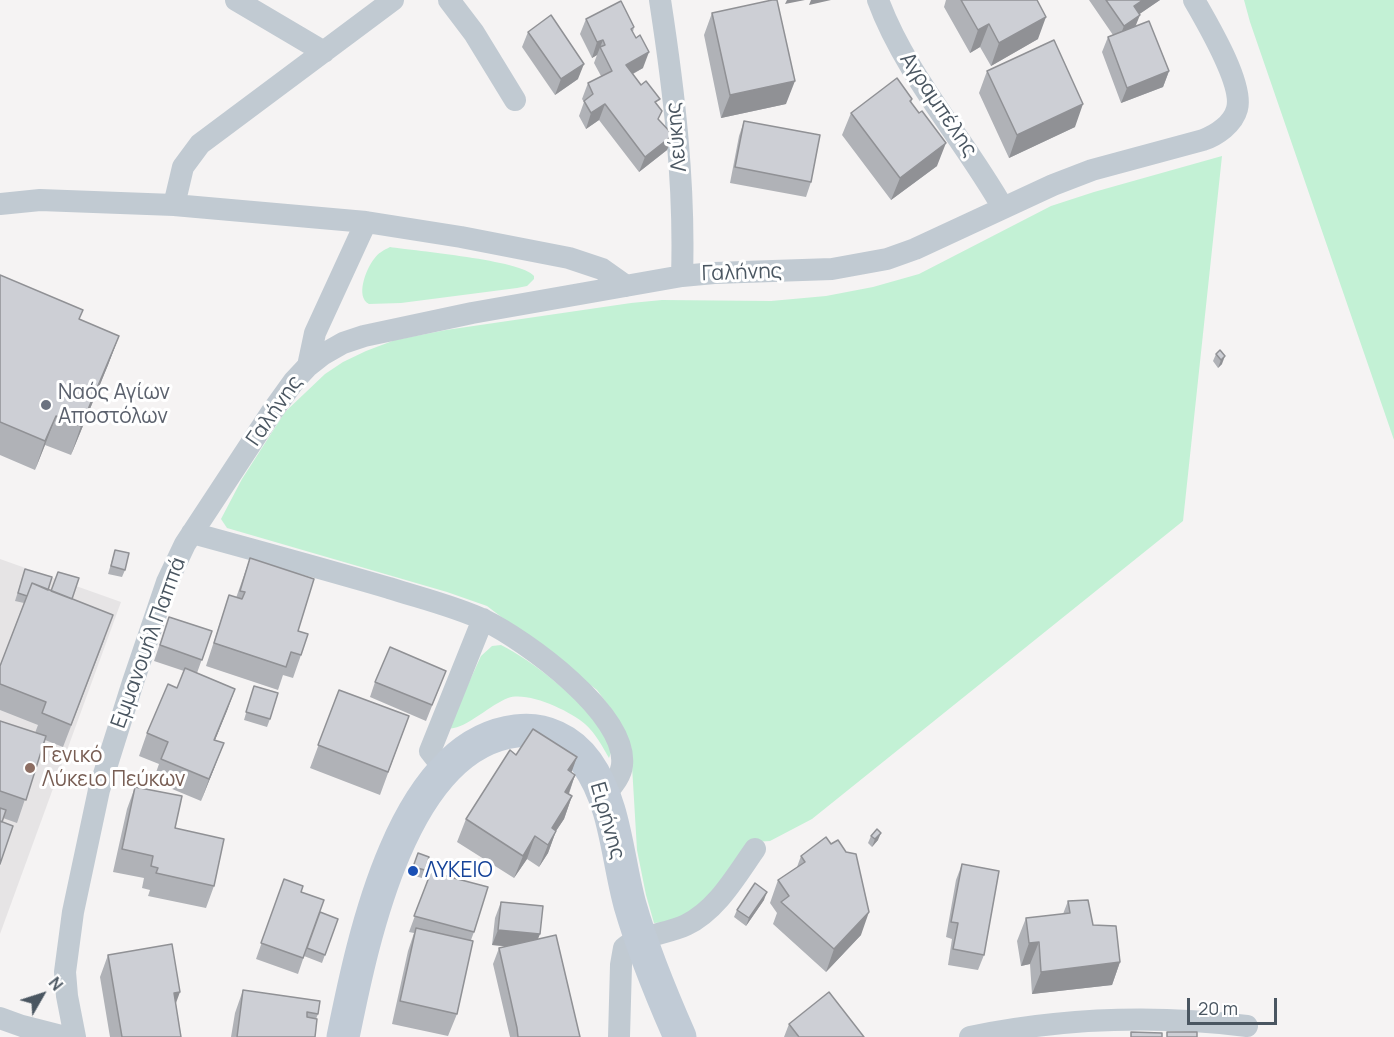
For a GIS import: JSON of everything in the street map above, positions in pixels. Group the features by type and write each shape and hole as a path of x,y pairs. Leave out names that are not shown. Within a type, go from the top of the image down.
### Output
{"street":[{"path":"236,0 324,52"},
{"path":"174,205 183,167 200,144 393,0"},
{"path":"449,0 474,33 514,100"},
{"name":"Λεύκης","path":"660,0 679,148 683,231 682,276"},
{"name":"Αγραμπέλης","path":"878,0 894,38 908,62 979,167 1003,208"},
{"name":"Γαλήνης","path":"192,533 294,381 322,355 343,343 393,328 682,276 809,271 859,266 900,255 1092,170 1203,140 1218,132 1230,121 1238,105 1234,81 1194,0"},
{"path":"0,204 40,200 174,205 366,222 461,237 569,258 602,269 626,286"},
{"path":"308,366 315,333 366,222"},
{"path":"192,533 438,603 483,620 520,642 587,696 603,714 620,743 623,759 620,773 604,796"},
{"name":"Εμμανουήλ Παππά","path":"75,1037 67,996 66,962 80,873 99,790 132,682 167,582 192,533"},
{"path":"445,770 430,751 483,620"},
{"name":"Ειρήνης","path":"343,1037 366,938 391,861 422,800 445,770 467,750 486,738 514,731 543,731 559,738 582,757 596,777 604,796 630,905 680,1037"},
{"path":"619,1037 622,956 626,945 672,931 702,916 721,896 755,849"},
{"path":"0,1018 65,1037"},
{"path":"970,1037 1019,1029 1131,1019 1166,1019 1246,1026"}],"shaded area":[{"name":"Γενικό Λύκειο Πεύκων","path":"0,559 121,602 0,934"}],"green space":[{"path":"1244,0 1394,0 1394,440 1250,22"},
{"path":"1222,156 1183,521 812,819 770,841 754,842 737,866 683,921 654,923 637,850 631,749 611,709 597,690 487,606 447,592 227,528 221,519 242,479 285,412 325,374 343,362 395,340 446,330 631,303 662,300 771,301 826,296 873,287 919,274 1051,206"},
{"path":"390,247 510,265 525,270 534,276 534,279 527,286 517,288 401,303 369,304 365,300 362,289 365,276 376,257"},
{"path":"501,645 542,671 582,706 593,718 612,750 609,758 585,724 559,708 526,697 508,698 461,726 448,728 481,656 492,646"}],"building":[{"path":"777,0 795,81 730,95 712,13"},
{"path":"961,0 1037,0 1046,17 999,43 989,24 978,30"},
{"path":"1106,0 1143,0 1134,6 1140,15 1124,26"},
{"path":"621,1 634,27 631,29 636,38 640,35 649,52 626,65 641,85 646,81 660,99 655,102 662,111 658,119 673,135 645,157 605,104 591,113 584,101 593,94 588,83 612,71 600,47 605,45 603,40 597,42 586,19"},
{"path":"551,15 584,64 561,79 528,32"},
{"path":"1149,21 1169,71 1127,88 1108,37"},
{"path":"1054,40 1083,104 1017,135 987,71"},
{"path":"897,78 919,113 922,111 946,143 900,178 851,113"},
{"path":"744,121 820,135 811,182 735,167"},
{"name":"Ναός Αγίων Αποστόλων","path":"0,275 83,310 79,319 119,336 81,426 56,416 45,441 0,422"},
{"path":"1220,350 1225,356 1221,360 1216,354"},
{"path":"115,550 129,553 125,570 111,566"},
{"path":"250,558 314,579 298,631 308,634 301,655 291,652 286,667 214,643 229,595 242,599 245,592 240,591"},
{"path":"25,569 52,577 48,590 32,583 27,596 18,593"},
{"path":"58,572 79,578 72,599 51,591"},
{"path":"32,583 113,615 71,725 42,713 46,702 0,684 0,666"},
{"path":"169,617 212,631 202,660 160,645"},
{"path":"390,647 446,671 432,705 375,682"},
{"path":"185,668 235,689 214,740 224,743 209,779 161,759 168,742 147,733 168,684 177,688"},
{"path":"254,686 278,693 270,719 246,712"},
{"path":"339,690 409,716 388,772 318,745"},
{"path":"0,721 46,736 26,800 0,791"},
{"path":"533,729 577,757 568,770 575,775 565,792 572,796 552,828 556,831 548,845 535,836 523,856 466,819 510,750 516,755"},
{"path":"135,787 182,796 175,828 224,839 214,886 156,873 158,868 151,866 153,856 122,849"},
{"path":"0,808 6,810 2,822 0,821"},
{"path":"0,821 13,826 0,864"},
{"path":"877,829 881,833 875,839 871,836"},
{"path":"826,837 831,844 838,840 846,852 856,854 869,912 834,949 781,902 789,896 778,880 805,862 801,856"},
{"path":"418,853 429,857 425,870 413,867"},
{"path":"962,864 999,871 984,955 953,949 958,923 951,922"},
{"path":"431,872 488,887 474,932 414,916"},
{"path":"284,879 303,886 301,892 324,900 303,958 261,943"},
{"path":"755,883 767,892 749,918 737,910"},
{"path":"1088,900 1093,925 1116,926 1120,962 1041,972 1039,942 1029,943 1026,918 1070,913 1068,901"},
{"path":"501,902 543,906 540,934 498,930"},
{"path":"320,912 338,919 325,955 307,948"},
{"path":"416,928 473,941 457,1014 400,1001"},
{"path":"556,935 580,1037 518,1037 499,948"},
{"path":"172,944 180,992 174,993 181,1037 122,1037 108,955"},
{"path":"243,990 320,1001 318,1014 307,1012 307,1017 317,1019 315,1037 237,1037"},
{"path":"829,992 864,1037 799,1037 789,1024"},
{"path":"1131,1032 1162,1033 1162,1037 1131,1037"},
{"path":"1167,1032 1197,1032 1197,1037 1167,1037"}],"place":[{"name":"Ναός Αγίων Αποστόλων","path":"46,405"},
{"name":"Γενικό Λύκειο Πεύκων","path":"30,768"},
{"name":"ΛΥΚΕΙΟ","path":"413,871"}]}
